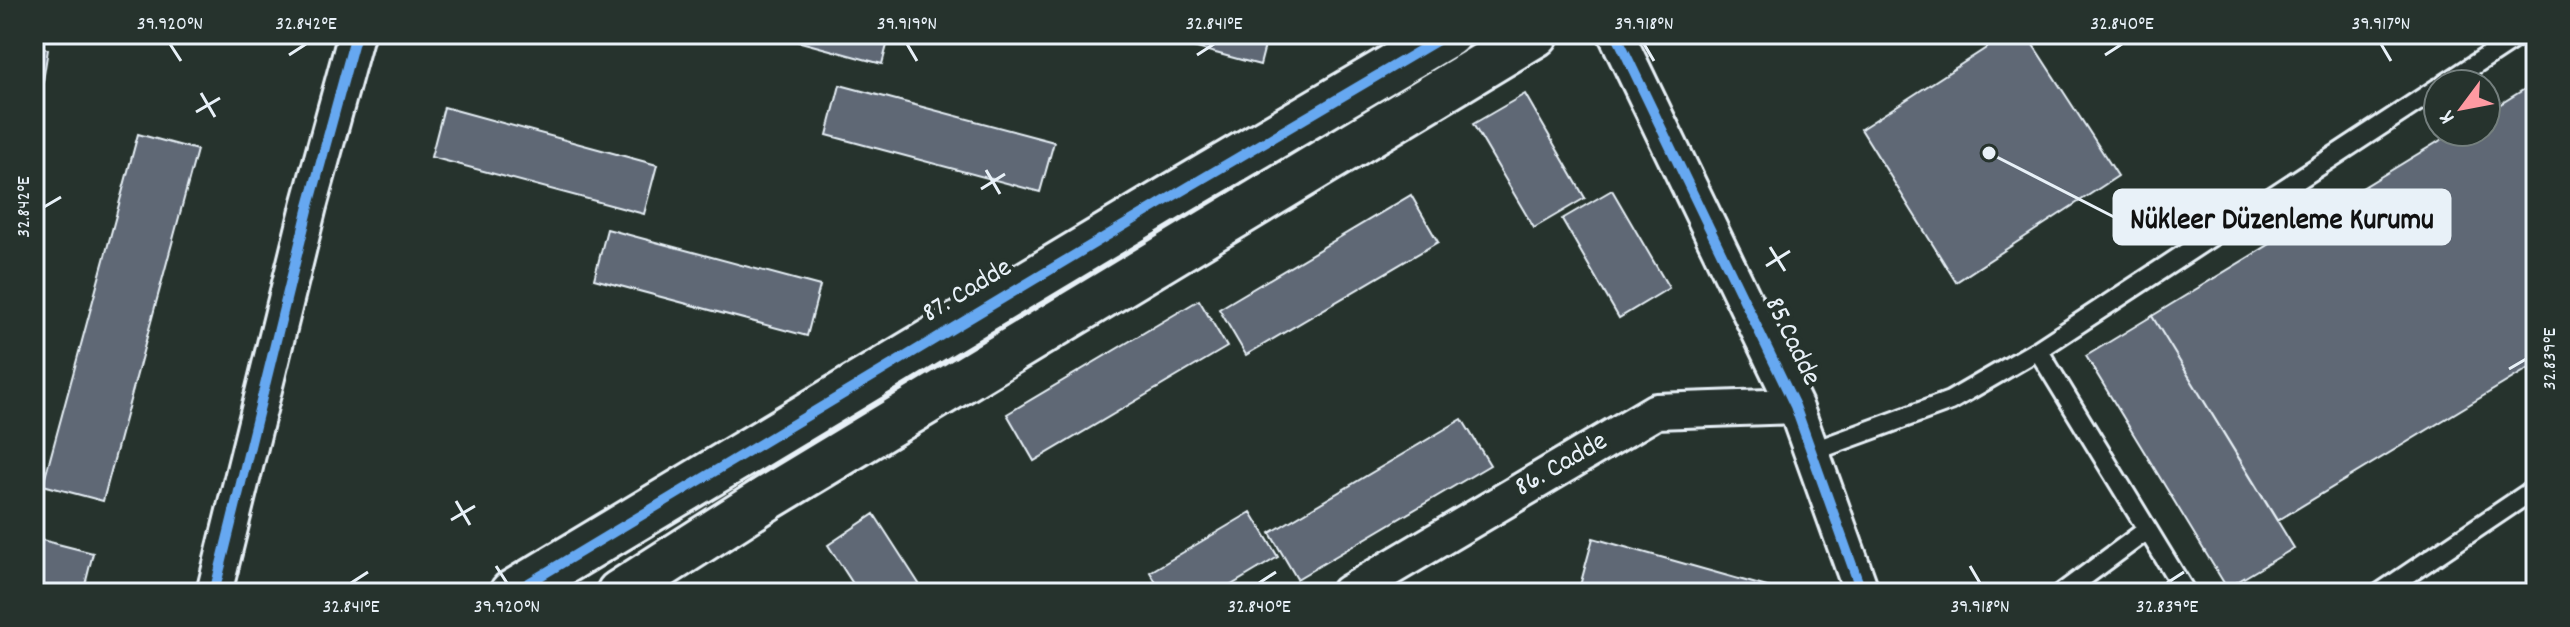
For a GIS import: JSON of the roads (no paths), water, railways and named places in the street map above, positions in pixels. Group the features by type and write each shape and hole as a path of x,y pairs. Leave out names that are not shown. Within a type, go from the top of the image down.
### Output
{"street":[{"path":"214,593 309,206 356,34"},
{"name":"87. Cadde","path":"512,593 1448,34"},
{"path":"619,593 769,497 1536,34"},
{"name":"85.Cadde","path":"1616,34 1795,406 1862,593"},
{"name":"86. Cadde","path":"1348,593 1656,411 1795,406"}],"lane":[{"path":"2469,68 2521,34"},
{"path":"1811,452 1950,401 2038,350 2422,98"},
{"path":"2038,350 2186,593"},
{"path":"2380,593 2536,488"},
{"path":"2062,593 2147,530"}],"place":[{"name":"Nükleer Düzenleme Kurumu","path":"1989,153"}]}
